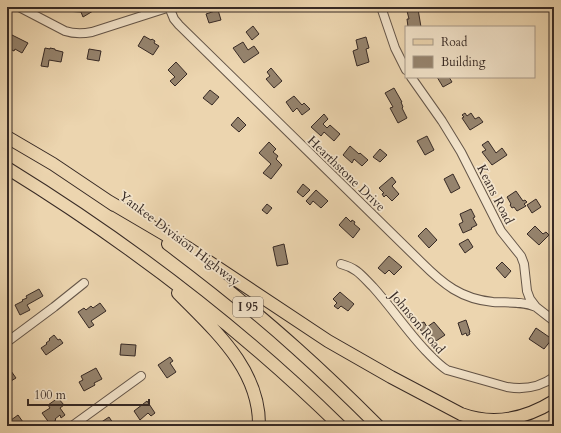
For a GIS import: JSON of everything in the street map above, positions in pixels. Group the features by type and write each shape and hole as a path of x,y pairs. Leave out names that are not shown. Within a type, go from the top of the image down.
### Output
{"highway":[{"name":"Yankee Division Highway","path":"7,137 53,164 108,201 207,273 296,348 337,385 378,426"},
{"name":"I 95","path":"7,168 62,202 148,262 227,324 304,391 340,426"},
{"path":"108,201 188,248 334,345 461,414 480,419 495,420 513,418 529,414 554,401"},
{"path":"148,262 212,327 236,357 253,390 258,411 259,426"}],"street":[{"path":"19,7 65,31 76,34 92,32 169,7"},
{"name":"Hearthstone Drive","path":"169,7 174,19 179,25 442,282 458,292 477,299 494,302 526,304 536,307"},
{"path":"381,7 395,48 405,68"},
{"name":"Keans Road","path":"412,78 461,152 501,231 520,256 525,267 529,296 536,307 554,322"},
{"name":"Johnson Road","path":"341,264 350,266 358,272 380,295 421,346 440,366 447,370 516,389 538,386 554,377"},
{"path":"7,342 54,308 84,283"},
{"path":"72,426 141,376"}],"building":[{"path":"66,7 91,7 93,11 83,17 81,12 65,11"},
{"path":"418,9 421,26 408,26 407,19 409,19 407,11"},
{"path":"218,10 221,20 209,23 206,14"},
{"path":"253,26 259,34 252,40 246,32"},
{"path":"12,35 28,43 22,53 15,49 10,53 7,51 7,44"},
{"path":"144,36 155,41 154,43 159,46 153,55 138,46"},
{"path":"366,37 369,48 366,49 369,62 357,66 353,51 358,49 356,40"},
{"path":"243,42 248,50 254,46 259,53 244,63 233,48"},
{"path":"45,48 63,52 61,62 49,60 48,67 41,66"},
{"path":"89,49 101,51 99,61 87,59"},
{"path":"176,62 187,74 175,86 170,81 175,77 168,70"},
{"path":"271,68 282,81 274,88 266,79 270,76 267,72"},
{"path":"438,78 450,78 452,82 443,87"},
{"path":"394,88 402,102 402,108 407,118 398,123 390,108 393,107 385,93"},
{"path":"210,90 219,97 212,105 203,98"},
{"path":"294,96 302,105 304,103 310,109 302,115 297,108 293,112 286,102"},
{"path":"465,113 467,116 471,113 475,119 479,117 483,122 470,130 462,118 464,117 462,115"},
{"path":"324,114 328,119 323,124 327,128 330,125 340,134 334,141 324,132 321,136 311,127"},
{"path":"238,117 246,125 239,132 231,125"},
{"path":"427,136 434,150 425,155 417,141"},
{"path":"488,141 496,153 502,148 507,155 492,165 482,152 486,150 482,145"},
{"path":"269,142 276,149 273,152 278,156 276,159 282,165 271,179 263,173 271,164 259,153"},
{"path":"350,146 368,160 362,166 354,159 352,163 343,155"},
{"path":"380,149 387,155 380,162 373,157"},
{"path":"453,174 460,188 451,193 444,179"},
{"path":"392,177 396,182 392,186 399,194 392,201 386,195 384,197 382,194 384,193 379,188"},
{"path":"303,184 310,190 303,197 297,192"},
{"path":"316,190 328,201 321,208 313,201 310,205 306,201"},
{"path":"516,191 523,201 525,200 527,202 524,204 526,206 517,211 514,207 512,208 507,197"},
{"path":"536,199 541,207 532,213 527,205"},
{"path":"267,204 272,208 267,214 262,210"},
{"path":"471,209 475,217 473,218 477,225 463,233 459,224 463,222 460,214"},
{"path":"346,217 351,222 352,220 355,222 354,224 360,229 353,238 339,225"},
{"path":"535,226 543,234 546,232 549,235 539,245 527,234"},
{"path":"426,228 437,240 429,248 418,236"},
{"path":"468,239 473,247 465,253 459,244"},
{"path":"284,244 288,264 277,266 273,247"},
{"path":"389,256 402,267 394,275 389,270 385,274 378,268"},
{"path":"502,262 511,271 505,278 496,268"},
{"path":"39,289 43,296 27,305 30,310 20,315 15,305 27,298 26,296"},
{"path":"340,292 354,304 348,311 341,306 338,309 334,306 337,303 333,299"},
{"path":"100,303 106,311 91,321 94,325 89,328 78,312 84,308 86,310 91,306 93,308"},
{"path":"466,320 470,332 467,336 466,333 462,335 458,323"},
{"path":"424,322 427,327 434,322 445,335 436,341 425,329 422,332 417,325"},
{"path":"536,328 552,339 544,349 529,339"},
{"path":"54,335 63,343 46,355 41,348 47,344 46,343 50,340 49,339"},
{"path":"121,344 136,345 135,356 120,355"},
{"path":"170,357 173,361 170,363 176,372 167,378 158,365"},
{"path":"96,368 102,379 84,391 79,382 83,380 81,376"},
{"path":"11,371 16,378 11,381 7,374"},
{"path":"58,398 64,405 60,408 65,415 61,418 60,415 50,424 42,413 50,408 48,405"},
{"path":"147,401 155,413 151,416 148,413 140,420 134,411"},
{"path":"18,415 23,422 21,423 23,426 7,426 7,423"},
{"path":"109,417 115,426 97,425"}]}
